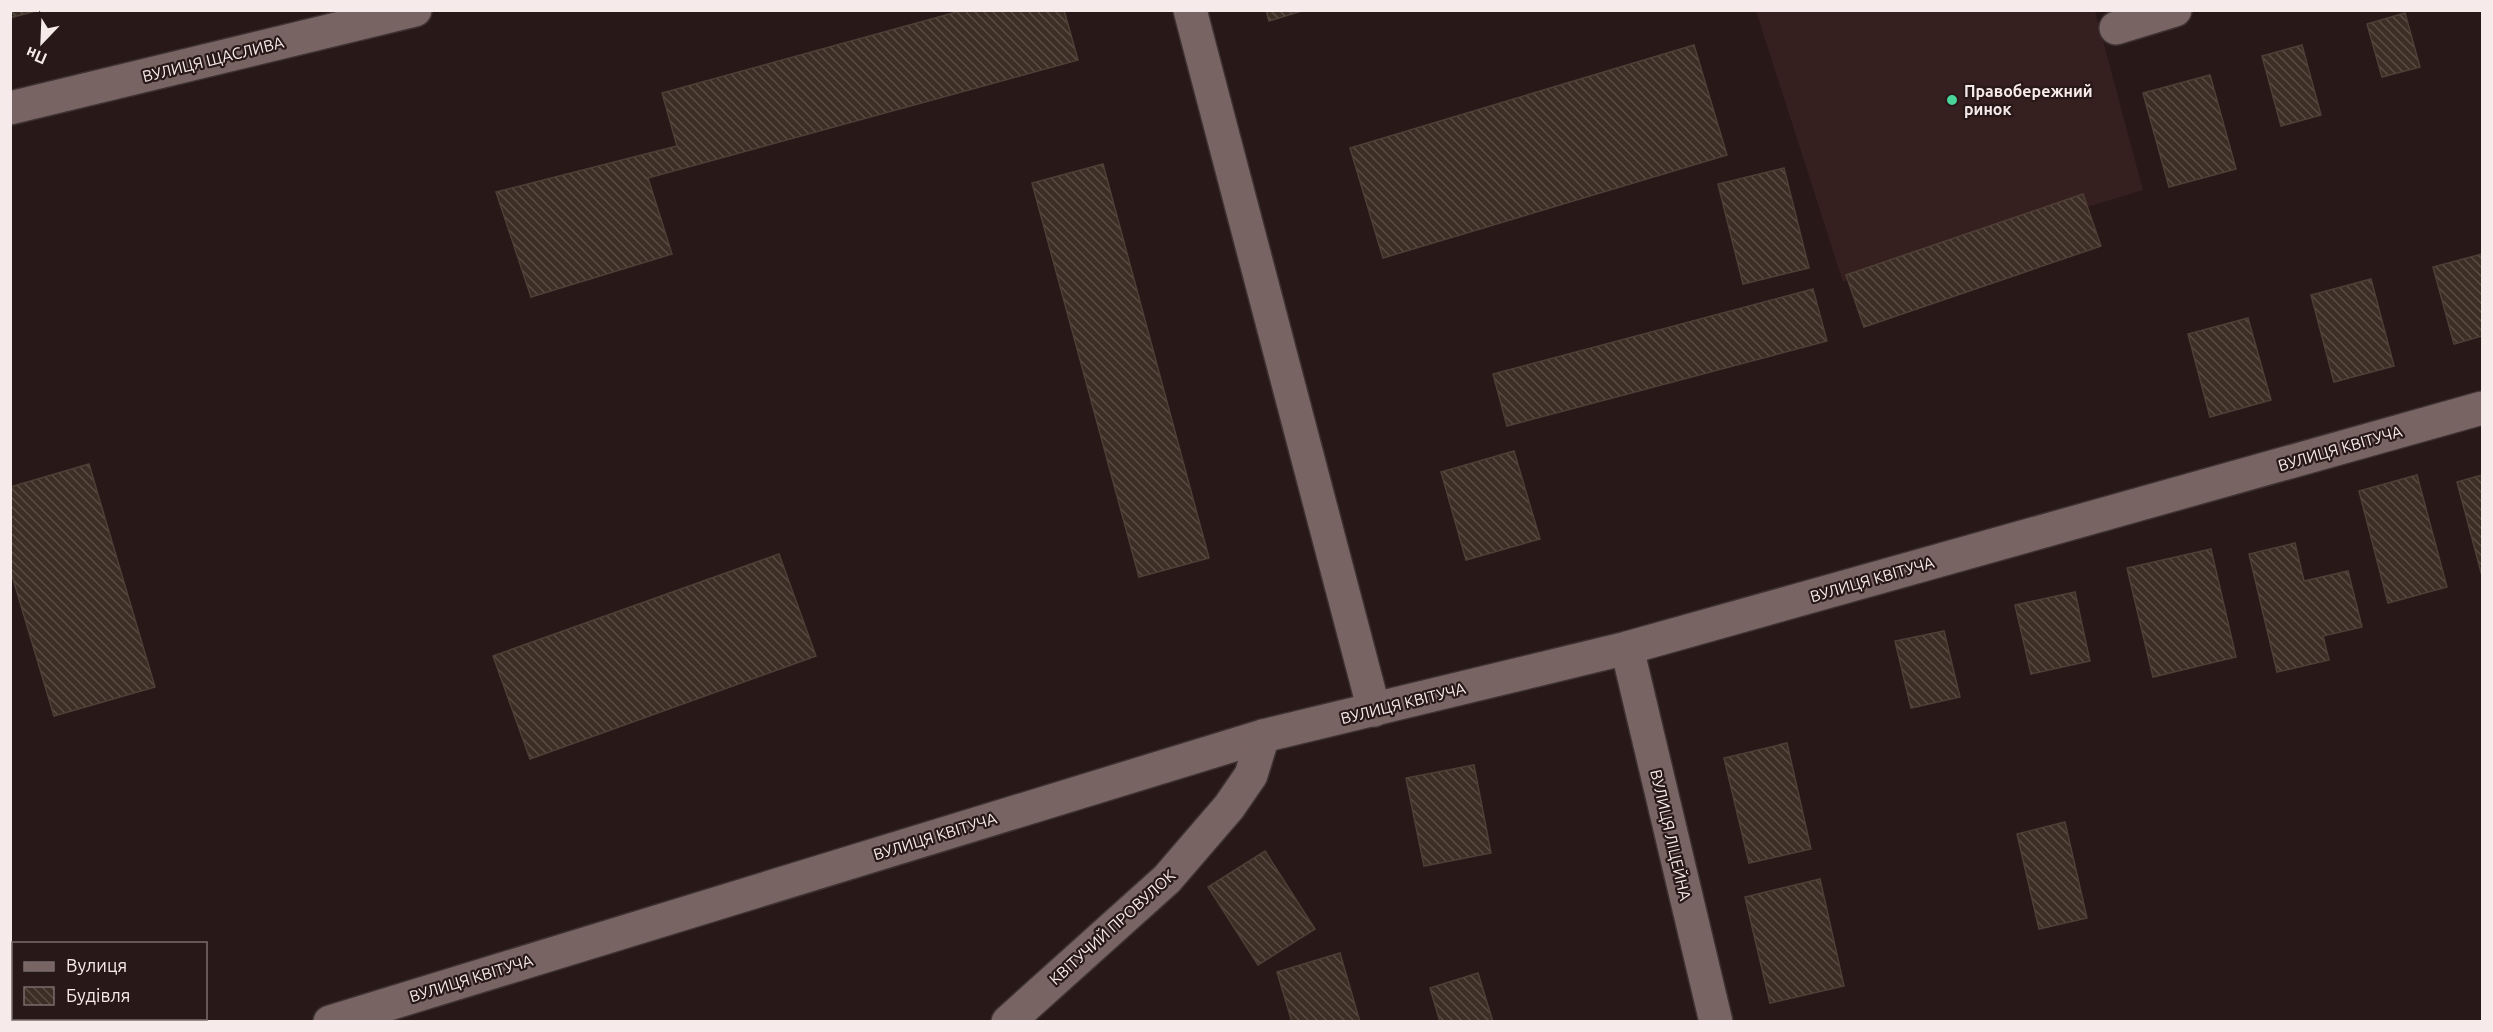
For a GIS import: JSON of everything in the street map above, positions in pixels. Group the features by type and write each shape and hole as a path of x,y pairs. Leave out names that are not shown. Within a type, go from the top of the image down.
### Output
{"street":[{"name":"ВУЛИЦЯ ЩАСЛИВА","path":"10,108 416,10"},
{"path":"1190,10 1374,710"},
{"path":"2116,28 2175,10"},
{"name":"ВУЛИЦЯ КВІТУЧА","path":"330,1022 1263,736 1627,648 2482,408"},
{"name":"ВУЛИЦЯ ЛІЦЕЙНА","path":"1627,648 1716,1022"},
{"name":"КВІТУЧИЙ ПРОВУЛОК","path":"1008,1022 1167,879 1229,807 1251,775 1263,736"}],"shaded area":[{"name":"Правобережний ринок","path":"1756,11 2095,11 2143,190 1843,282"}],"building":[{"path":"10,10 39,10 10,18"},
{"path":"964,10 1064,10 1078,60 648,178 672,254 531,297 496,192 677,146 662,93"},
{"path":"1266,10 1305,10 1269,21"},
{"path":"2405,13 2420,67 2382,77 2367,24"},
{"path":"1694,45 1727,155 1383,258 1350,148"},
{"path":"2302,45 2321,115 2281,126 2262,56"},
{"path":"2210,75 2236,169 2169,187 2143,93"},
{"path":"1103,164 1209,558 1139,577 1032,183"},
{"path":"1784,168 1809,268 1743,284 1718,184"},
{"path":"2083,194 2101,246 1864,327 1846,275"},
{"path":"2482,254 2482,336 2454,344 2433,267"},
{"path":"2371,279 2394,366 2334,382 2311,295"},
{"path":"1813,289 1827,341 1507,426 1493,374"},
{"path":"2248,318 2271,400 2210,417 2188,334"},
{"path":"1514,451 1540,539 1466,560 1441,472"},
{"path":"89,464 155,687 54,716 10,569 10,487"},
{"path":"2417,475 2447,587 2388,603 2359,491"},
{"path":"2482,475 2482,576 2457,482"},
{"path":"2295,543 2304,581 2348,571 2362,627 2323,636 2329,660 2277,672 2249,554"},
{"path":"2211,549 2236,657 2153,677 2127,568"},
{"path":"779,554 816,656 530,759 493,656"},
{"path":"2075,592 2090,661 2031,674 2015,605"},
{"path":"1944,631 1960,697 1911,708 1895,641"},
{"path":"1787,743 1811,849 1749,863 1724,758"},
{"path":"1474,765 1491,853 1424,866 1406,778"},
{"path":"2065,822 2087,918 2039,929 2017,834"},
{"path":"1265,851 1315,929 1258,965 1208,887"},
{"path":"1820,879 1844,986 1770,1003 1745,897"},
{"path":"1340,953 1360,1022 1292,1022 1277,972"},
{"path":"1478,973 1493,1022 1440,1022 1430,988"}],"place":[{"name":"Правобережний ринок","path":"1952,100"}]}
